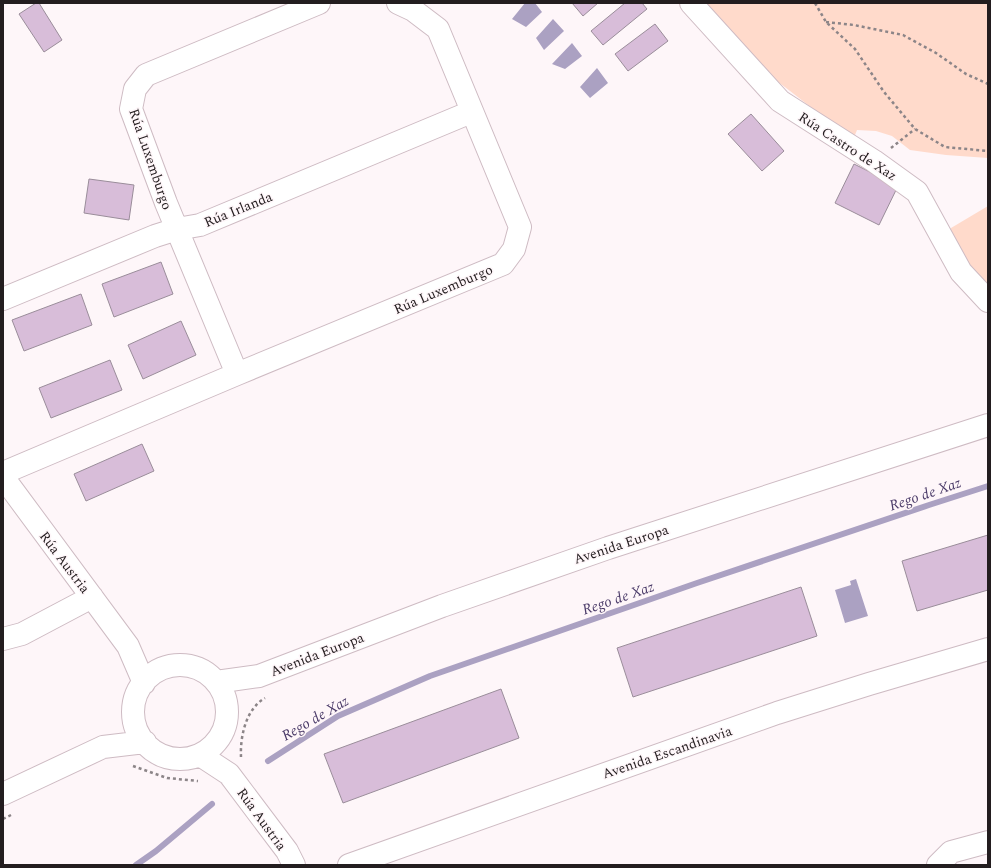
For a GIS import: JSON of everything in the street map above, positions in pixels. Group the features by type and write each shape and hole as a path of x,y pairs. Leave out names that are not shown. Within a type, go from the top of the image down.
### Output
{"street":[{"name":"Rúa Luxemburgo","path":"237,374 177,229 131,109 135,89 146,75 319,3"},
{"name":"Rúa Luxemburgo","path":"3,473 503,264 514,249 520,227 471,112 438,29 413,10 398,3"},
{"name":"Rúa Castro de Xaz","path":"690,3 780,102 874,162 917,192 962,272 988,301"},
{"name":"Rúa Irlanda","path":"3,299 155,236 177,229 200,225 471,112"},
{"name":"Avenida Europa","path":"216,682 259,676 442,606 608,548 988,425"},
{"name":"Rúa Austria","path":"3,477 128,646 144,683"},
{"path":"3,639 22,634 92,597"},
{"name":"Rúa Austria","path":"128,646 161,669"},
{"name":"Avenida Escandinavia","path":"349,865 777,713 988,649"},
{"path":"177,665 196,668 208,674 216,682 222,690 227,708 227,720 223,732 209,749 200,755 183,759 170,758 157,753 139,735 133,714 135,700 139,689 154,673 161,669 177,665"},
{"name":"Avenida Europa","path":"225,702 259,676"},
{"path":"3,794 103,747 134,718"},
{"name":"Rúa Austria","path":"218,739 294,865"},
{"path":"103,747 145,742"},
{"name":"Rúa Austria","path":"200,755 236,769"},
{"path":"938,865 952,852 988,842"}],"path":[{"path":"815,3 826,22 855,49 884,92 916,129 944,147 988,151"},
{"path":"826,22 854,25 903,35 936,53 966,74 988,84"},
{"path":"874,162 916,129"},
{"path":"236,769 241,757 241,744 251,710 266,697"},
{"path":"131,766 167,778 203,782"},
{"path":"3,819 16,812"}],"shaded area":[{"path":"525,3 535,3 542,12 526,27 512,19"},
{"path":"678,3 988,3 988,158 946,155 910,150 892,136 876,131 857,130 853,140 756,66 704,30 694,22"},
{"path":"553,19 564,31 544,50 536,38"},
{"path":"572,43 582,56 565,69 552,64"},
{"path":"597,68 608,83 590,98 580,87"},
{"path":"988,206 988,296 949,241 951,228"},
{"path":"856,579 868,616 845,623 835,590 851,585 850,581"}],"building":[{"path":"36,3 39,3 62,40 44,52 19,14"},
{"path":"572,3 598,3 583,16"},
{"path":"625,3 642,3 647,9 603,45 591,31"},
{"path":"655,24 668,41 628,71 615,54"},
{"path":"751,114 784,151 762,171 728,134"},
{"path":"854,164 898,186 879,225 835,203"},
{"path":"89,179 134,185 129,220 84,213"},
{"path":"161,262 173,294 114,317 102,284"},
{"path":"81,294 92,325 24,351 12,320"},
{"path":"181,321 196,355 143,379 128,345"},
{"path":"110,360 122,390 51,418 39,388"},
{"path":"142,444 154,471 86,501 74,474"},
{"path":"988,535 988,590 917,611 902,561"},
{"path":"801,587 817,636 633,697 617,648"},
{"path":"501,689 519,738 343,803 324,754"}],"waterway":[{"name":"Rego de Xaz","path":"268,761 338,716 430,676 697,583 988,486"},
{"name":"Rego de Xaz","path":"136,865 156,851 212,804"}]}
